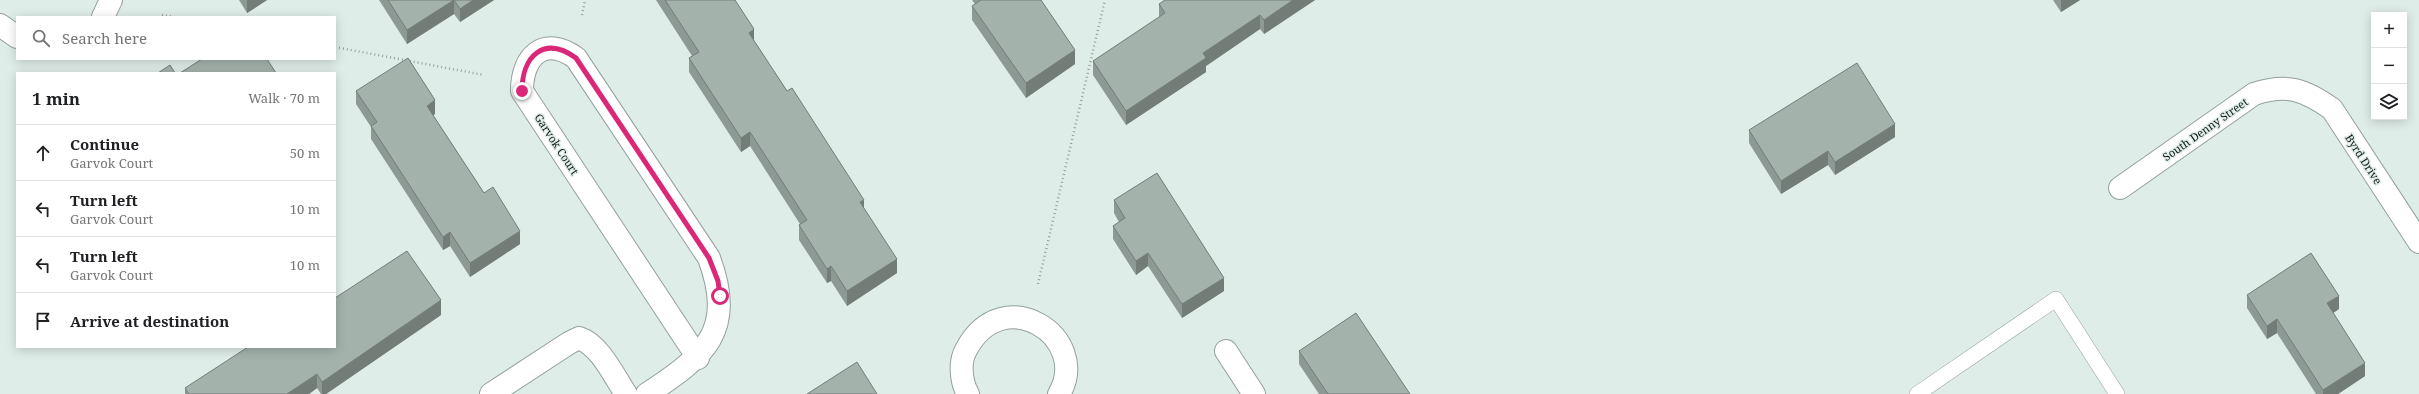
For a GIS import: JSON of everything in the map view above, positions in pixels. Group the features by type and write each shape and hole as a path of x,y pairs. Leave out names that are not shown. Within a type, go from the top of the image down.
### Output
{"street":[{"path":"103,16 111,0"},
{"path":"0,26 16,36"},
{"name":"Garvok Court","path":"647,394 684,370 698,358 712,334 720,306 718,281 709,258 576,58 564,49 553,48 534,55 526,65 522,75 522,91 698,358"},
{"name":"South Denny Street","path":"2120,188 2254,94 2280,88 2297,89"},
{"name":"Byrd Drive","path":"2297,89 2319,99 2332,110 2419,242"},
{"path":"968,394 962,374 962,355 970,341 988,324 1013,317 1023,318 1045,328 1062,347 1064,357 1064,382 1059,394"},
{"path":"491,394 568,343 579,338 587,341 594,348 626,394"},
{"path":"1226,351 1254,394"}],"lane":[{"path":"1917,394 2056,300 2117,394"}],"path":[{"path":"582,14 585,0"},
{"path":"1038,284 1105,0"},
{"path":"162,15 168,16"},
{"path":"336,47 484,75"}],"building":[{"path":"388,0 454,0 407,30"},
{"path":"454,0 473,0 460,9"},
{"path":"665,0 735,0 754,29 749,33 787,91 792,88 864,200 860,202 897,259 847,291 831,266 827,269 799,225 807,220 750,132 741,138 689,58 699,52"},
{"path":"981,0 1041,0 1075,50 1026,83 972,6"},
{"path":"1165,0 1293,0 1264,20 1260,15 1203,53 1206,58 1126,111 1093,61 1165,13 1159,4"},
{"path":"408,58 435,100 427,106 484,193 493,187 520,231 470,263 450,232 443,237 371,126 377,122 356,91"},
{"path":"200,60 268,60 275,72 182,72"},
{"path":"1857,63 1895,124 1835,162 1828,151 1781,181 1749,130"},
{"path":"170,65 174,72 160,72"},
{"path":"1157,173 1224,278 1182,304 1148,253 1136,261 1113,226 1125,218 1114,200"},
{"path":"407,251 441,300 322,382 317,374 287,394 189,394 185,388 246,348 336,348 336,297"},
{"path":"2311,253 2339,296 2327,303 2365,363 2323,390 2277,319 2267,326 2247,295"},
{"path":"1356,313 1410,394 1328,394 1299,351"},
{"path":"857,362 877,394 807,394"}],"route":[{"path":"522,91 522,75 530,58 534,55 553,48 564,49 576,58 709,258 718,281 720,296"}]}
